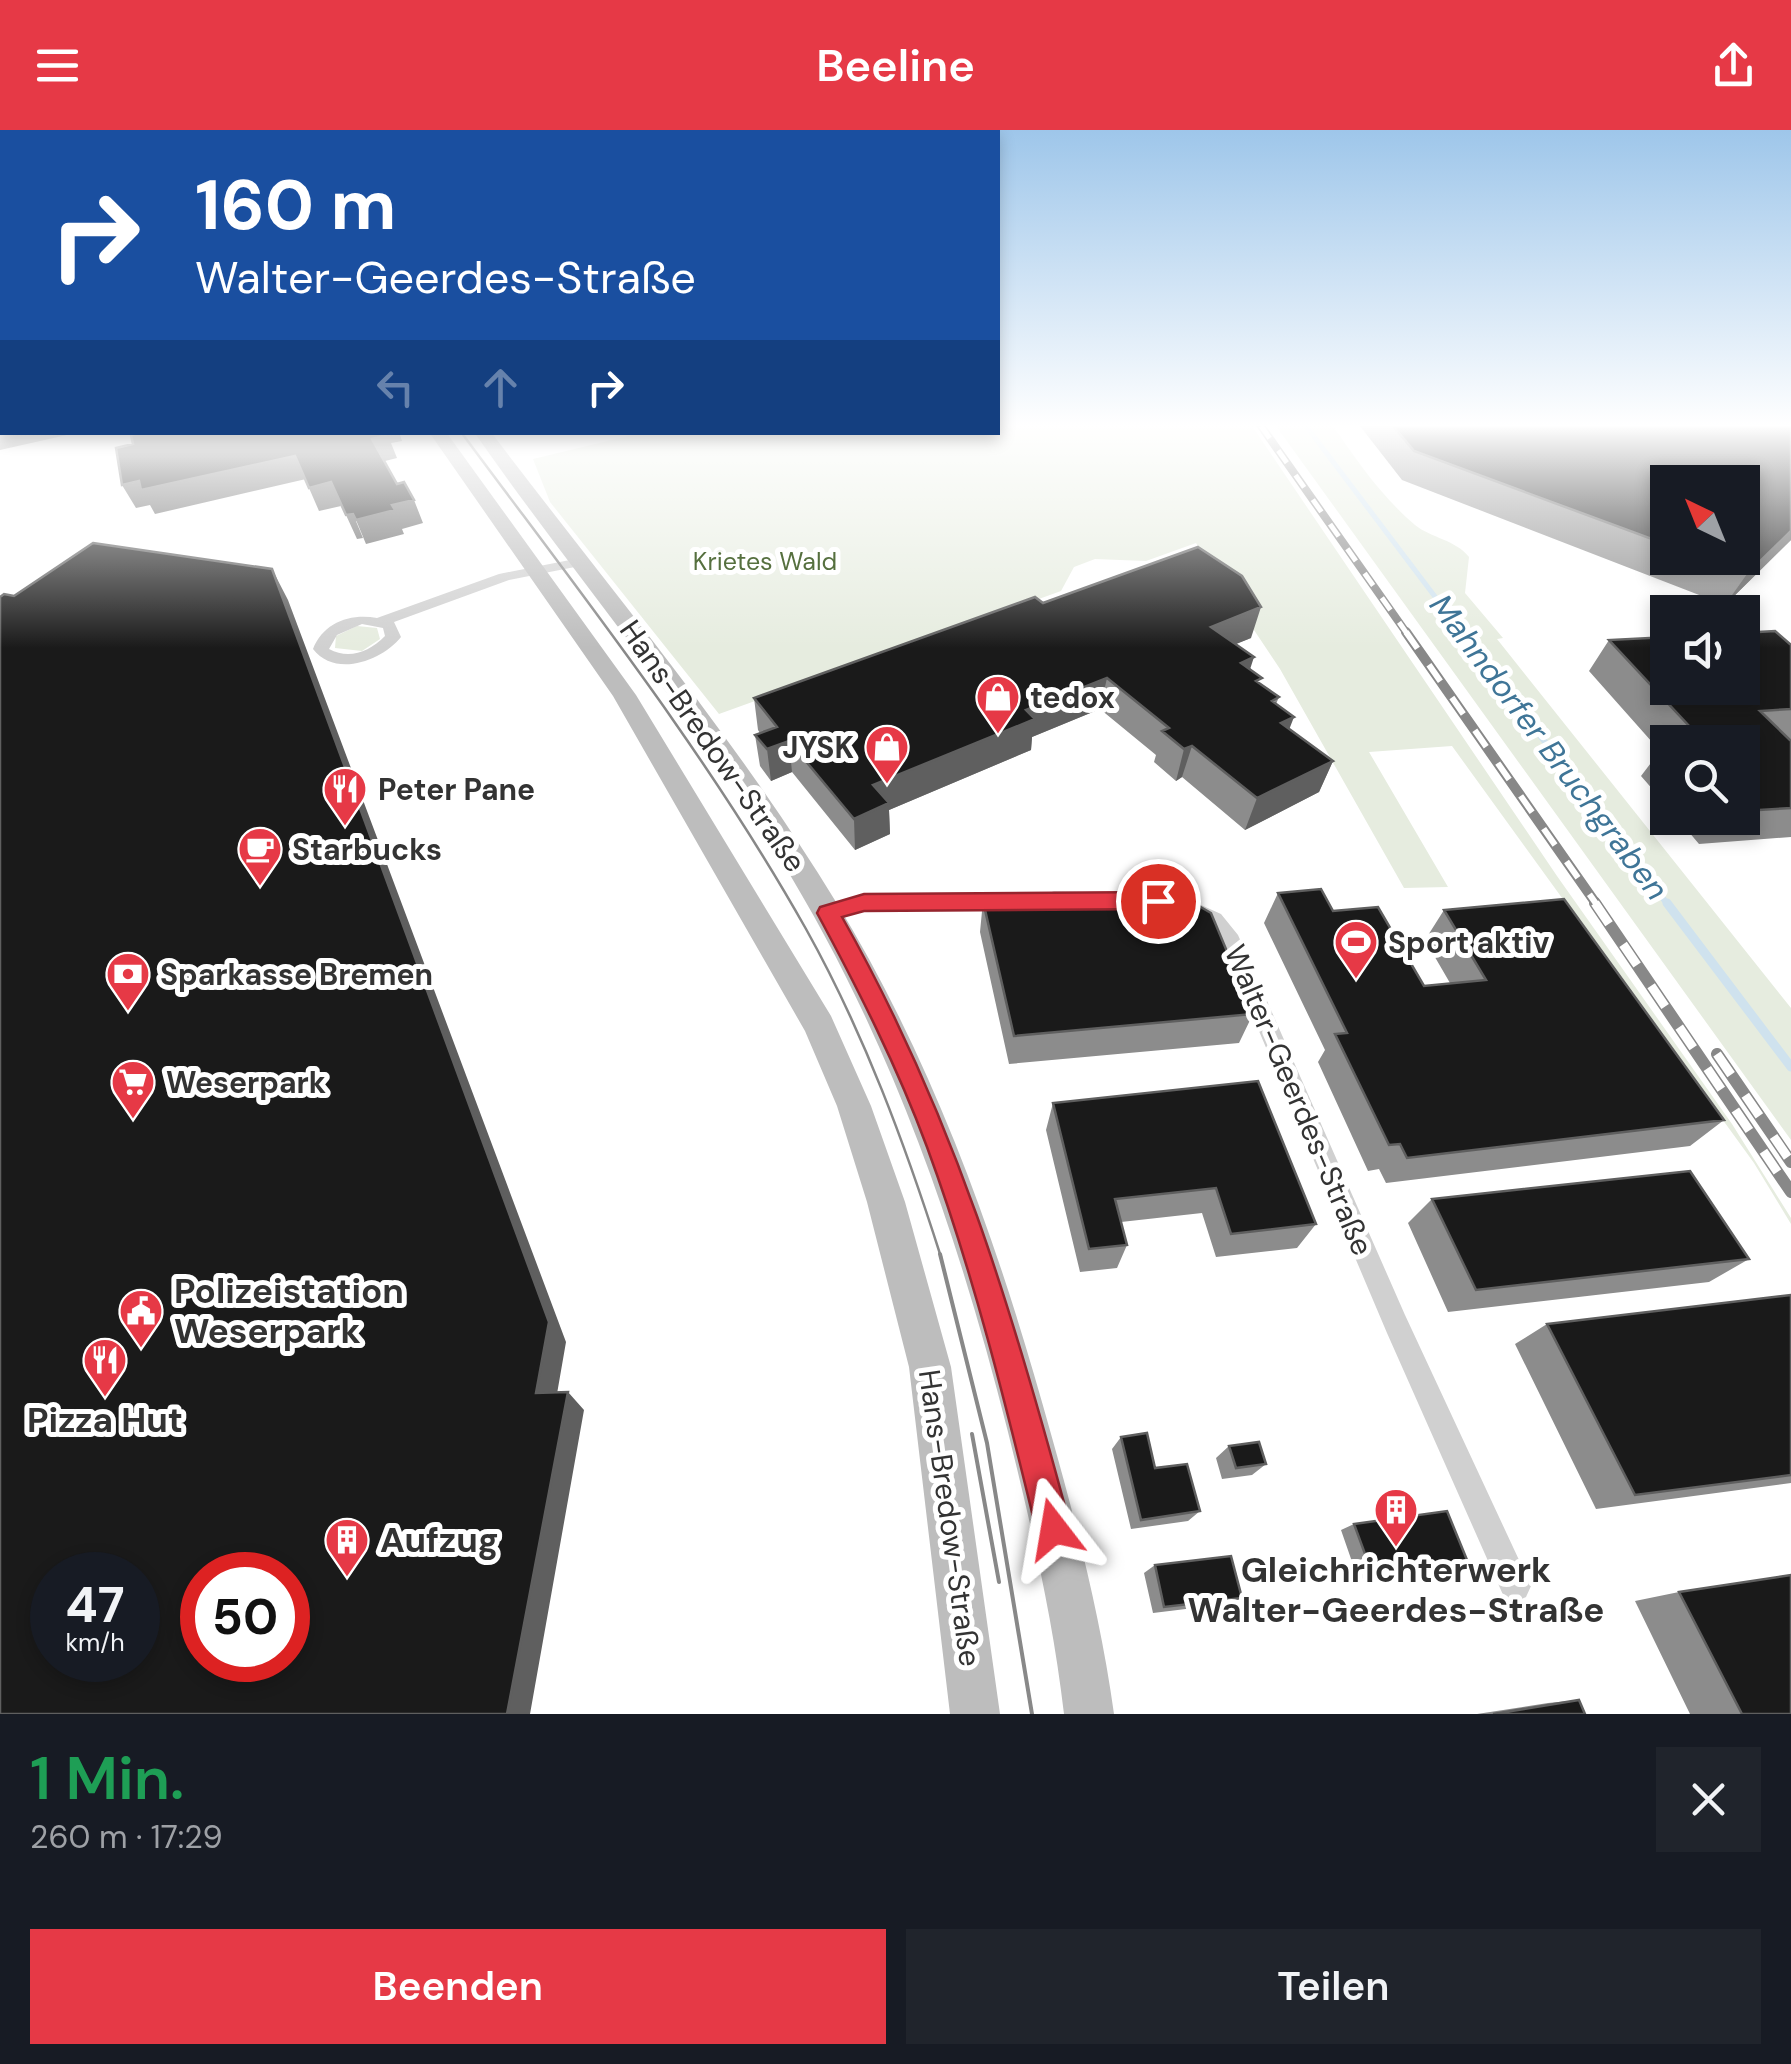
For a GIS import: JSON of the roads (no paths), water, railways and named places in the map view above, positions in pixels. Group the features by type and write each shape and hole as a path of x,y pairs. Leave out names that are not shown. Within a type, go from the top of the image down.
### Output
{"main road":[{"name":"Hans-Bredow-Straße","path":"484,500 624,695 820,1026 854,1106 886,1202 930,1367 975,1714"},
{"name":"Hans-Bredow-Straße","path":"533,500 728,760 828,913 876,1000 941,1147 1009,1352 1062,1564 1089,1714"}],"street":[{"path":"388,626 444,596 537,575 564,573 580,562"},
{"path":"828,913 864,902 1037,902"},
{"name":"Walter-Geerdes-Straße","path":"1174,902 1214,919 1228,935 1515,1586"}],"waterway":[{"name":"Mahndorfer Bruchgraben","path":"1362,500 1464,635"},
{"name":"Mahndorfer Bruchgraben","path":"1462,632 1668,905"},
{"name":"Mahndorfer Bruchgraben","path":"1667,903 1791,1067"}],"tram line":[{"path":"512,500 685,737 806,929 882,1090 940,1254"},
{"path":"940,1254 987,1443 1032,1714"},
{"path":"972,1434 999,1582"}],"railway":[{"path":"1313,500 1408,635"},
{"path":"1406,632 1597,905"},
{"path":"1595,903 1791,1192"},
{"path":"1717,1054 1791,1162"}],"place":[{"name":"tedox","path":"998,735"},
{"name":"JYSK","path":"887,785"},
{"name":"Peter Pane","path":"345,827"},
{"name":"Starbucks","path":"260,887"},
{"name":"Sport aktiv","path":"1356,980"},
{"name":"Sparkasse Bremen","path":"128,1012"},
{"name":"Weserpark","path":"133,1120"},
{"name":"Polizeistation Weserpark","path":"141,1349"},
{"name":"Pizza Hut","path":"105,1398"},
{"name":"Gleichrichterwerk Walter-Geerdes-Straße","path":"1396,1548"},
{"name":"Aufzug","path":"347,1578"}],"park label":[{"name":"Krietes Wald","path":"765,561"}]}
